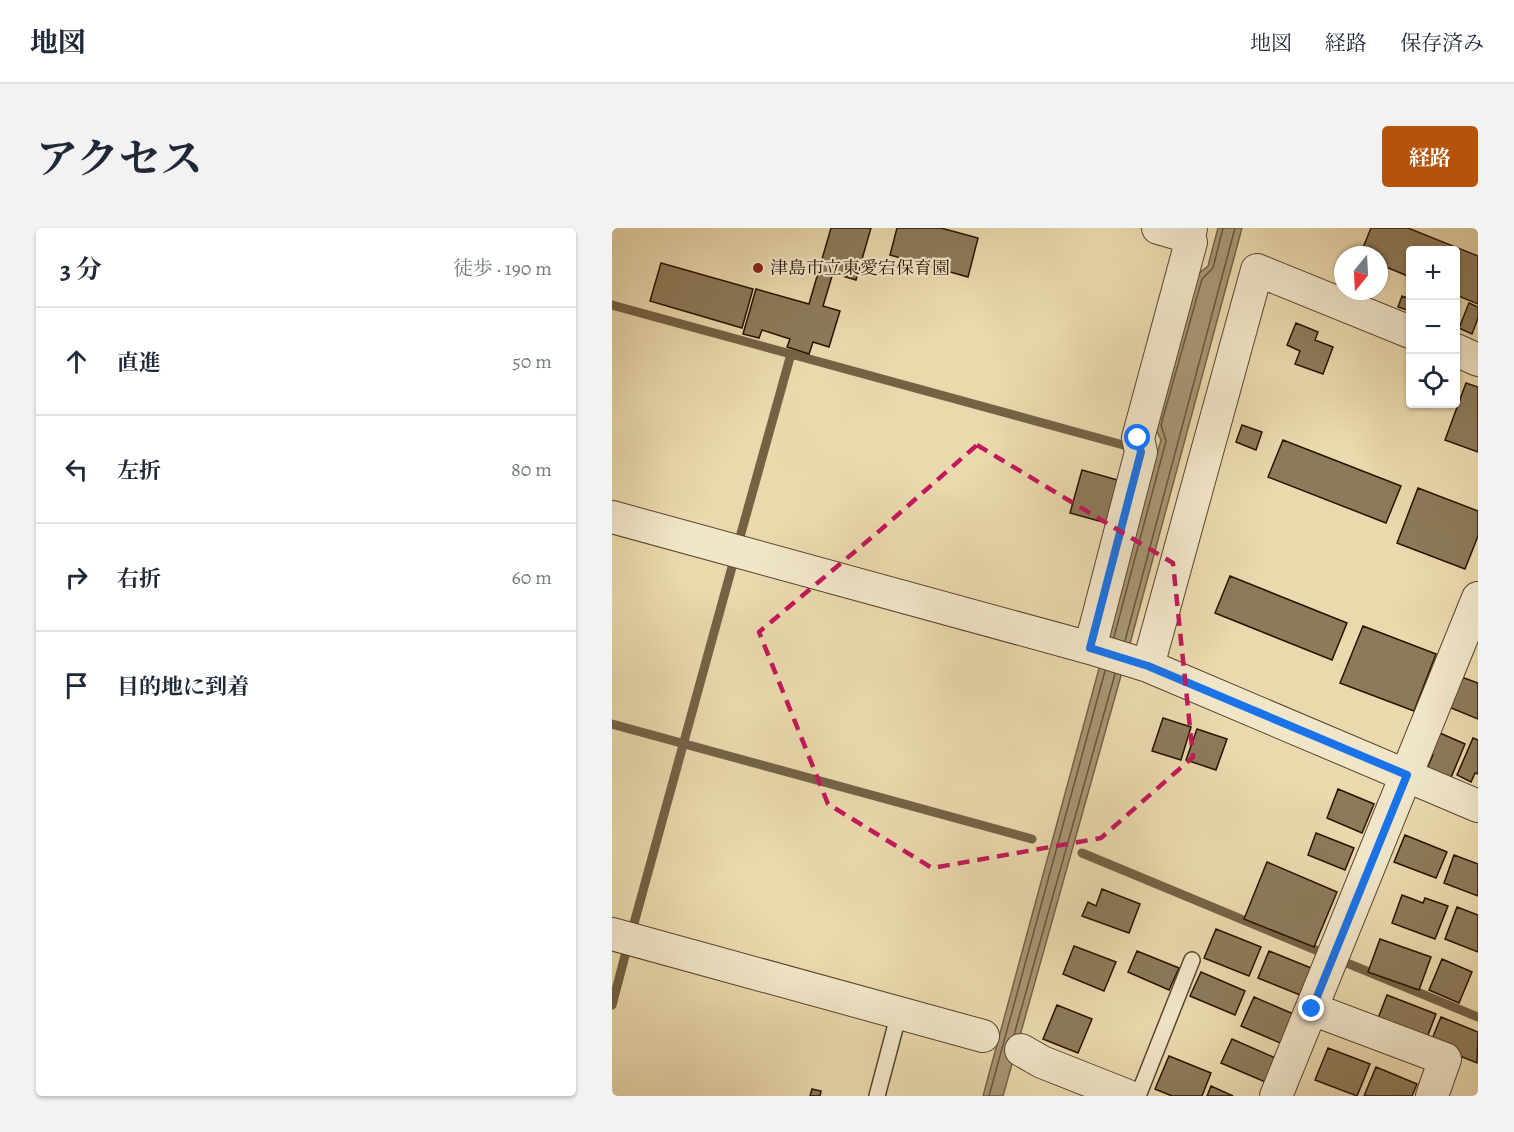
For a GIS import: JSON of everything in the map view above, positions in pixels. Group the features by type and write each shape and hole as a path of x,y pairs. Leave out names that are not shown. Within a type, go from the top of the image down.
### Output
{"street":[{"path":"1092,649 1141,452 1138,438 1191,242 1190,232 1158,228"},
{"path":"1138,663 1257,270 1406,330"},
{"path":"1460,352 1478,360"},
{"path":"612,517 1138,663 1478,806"},
{"path":"1276,1096 1407,775 1472,632 1478,598"},
{"path":"612,934 982,1036"},
{"path":"1312,1009 1445,1059 1432,1096"},
{"path":"1021,1050 1042,1062 1128,1096"}],"lane":[{"path":"1138,1096 1192,960"},
{"path":"877,1096 899,1013"}],"highlighted area":[{"path":"977,445 1173,563 1193,757 1101,838 932,868 828,804 759,632"}],"water":[{"path":"1218,228 1242,228 1131,640 1003,1096 983,1096 1161,440 1155,427 1197,275 1208,266"}],"building":[{"path":"831,228 871,228 856,280 833,273 823,306 840,311 829,347 813,342 809,354 787,347 790,339 762,330 759,338 743,334 756,289 809,304"},
{"path":"897,228 941,228 978,238 968,277 890,255"},
{"path":"1371,228 1408,228 1453,246 1406,246 1406,275 1388,268 1388,246 1364,246"},
{"path":"1460,249 1478,256 1478,304 1460,297"},
{"path":"661,263 753,289 742,328 650,301"},
{"path":"1402,296 1406,298 1406,310 1398,307"},
{"path":"1469,303 1478,307 1478,318 1472,334 1460,328"},
{"path":"1296,323 1318,332 1315,340 1333,347 1323,374 1295,364 1300,351 1287,345"},
{"path":"1466,383 1478,387 1478,452 1445,440 1457,408 1460,408 1460,399"},
{"path":"1242,425 1262,432 1256,450 1236,442"},
{"path":"1283,440 1401,486 1386,523 1268,477"},
{"path":"1082,470 1121,481 1110,524 1070,513"},
{"path":"1418,488 1478,511 1478,536 1465,569 1397,543"},
{"path":"1230,576 1347,623 1332,660 1215,613"},
{"path":"1363,626 1436,654 1414,711 1340,683"},
{"path":"1456,675 1478,683 1478,719 1444,705"},
{"path":"1163,718 1191,727 1181,760 1152,751"},
{"path":"1197,729 1227,739 1216,770 1186,760"},
{"path":"1433,730 1465,744 1450,780 1426,770 1433,755 1423,751"},
{"path":"1473,738 1478,740 1478,774 1475,773 1471,782 1457,775"},
{"path":"1338,789 1374,804 1362,833 1327,818"},
{"path":"1316,833 1354,848 1345,870 1308,855"},
{"path":"1405,835 1447,852 1436,878 1394,862"},
{"path":"1454,855 1478,864 1478,896 1444,883"},
{"path":"1267,862 1337,892 1314,947 1244,919"},
{"path":"1102,889 1140,904 1129,933 1082,916 1088,902 1096,906"},
{"path":"1402,895 1423,903 1425,898 1448,906 1435,939 1392,923"},
{"path":"1457,907 1478,915 1478,952 1445,939"},
{"path":"1216,929 1261,947 1249,976 1204,958"},
{"path":"1380,939 1431,957 1419,990 1368,972"},
{"path":"1074,946 1116,962 1104,991 1063,974"},
{"path":"1137,951 1179,968 1169,990 1128,972"},
{"path":"1269,951 1316,970 1305,997 1258,978"},
{"path":"1442,959 1472,972 1459,1003 1429,990"},
{"path":"1201,972 1245,991 1235,1015 1190,996"},
{"path":"1387,995 1436,1014 1426,1040 1377,1021"},
{"path":"1254,997 1298,1016 1285,1045 1241,1026"},
{"path":"1057,1005 1092,1019 1078,1053 1043,1039"},
{"path":"1441,1017 1478,1032 1477,1063 1430,1044"},
{"path":"1232,1039 1280,1060 1270,1084 1221,1063"},
{"path":"1328,1048 1370,1064 1357,1096 1315,1080"},
{"path":"1169,1056 1211,1073 1202,1096 1172,1096 1155,1089"},
{"path":"1376,1067 1417,1084 1412,1096 1364,1096"},
{"path":"1211,1086 1233,1096 1207,1096"},
{"path":"812,1089 821,1091 820,1096 810,1096"}],"waterway":[{"path":"612,305 1127,446"},
{"path":"740,537 791,354"},
{"path":"633,927 732,567"},
{"path":"612,724 1032,839"},
{"path":"1082,853 1323,953"},
{"path":"612,1005 626,952"},
{"path":"1342,961 1478,1017"}],"place":[{"name":"津島市立東愛宕保育園","path":"758,268"}],"route":[{"path":"1138,438 1141,452 1090,648 1148,666 1407,775 1312,1009"}]}
